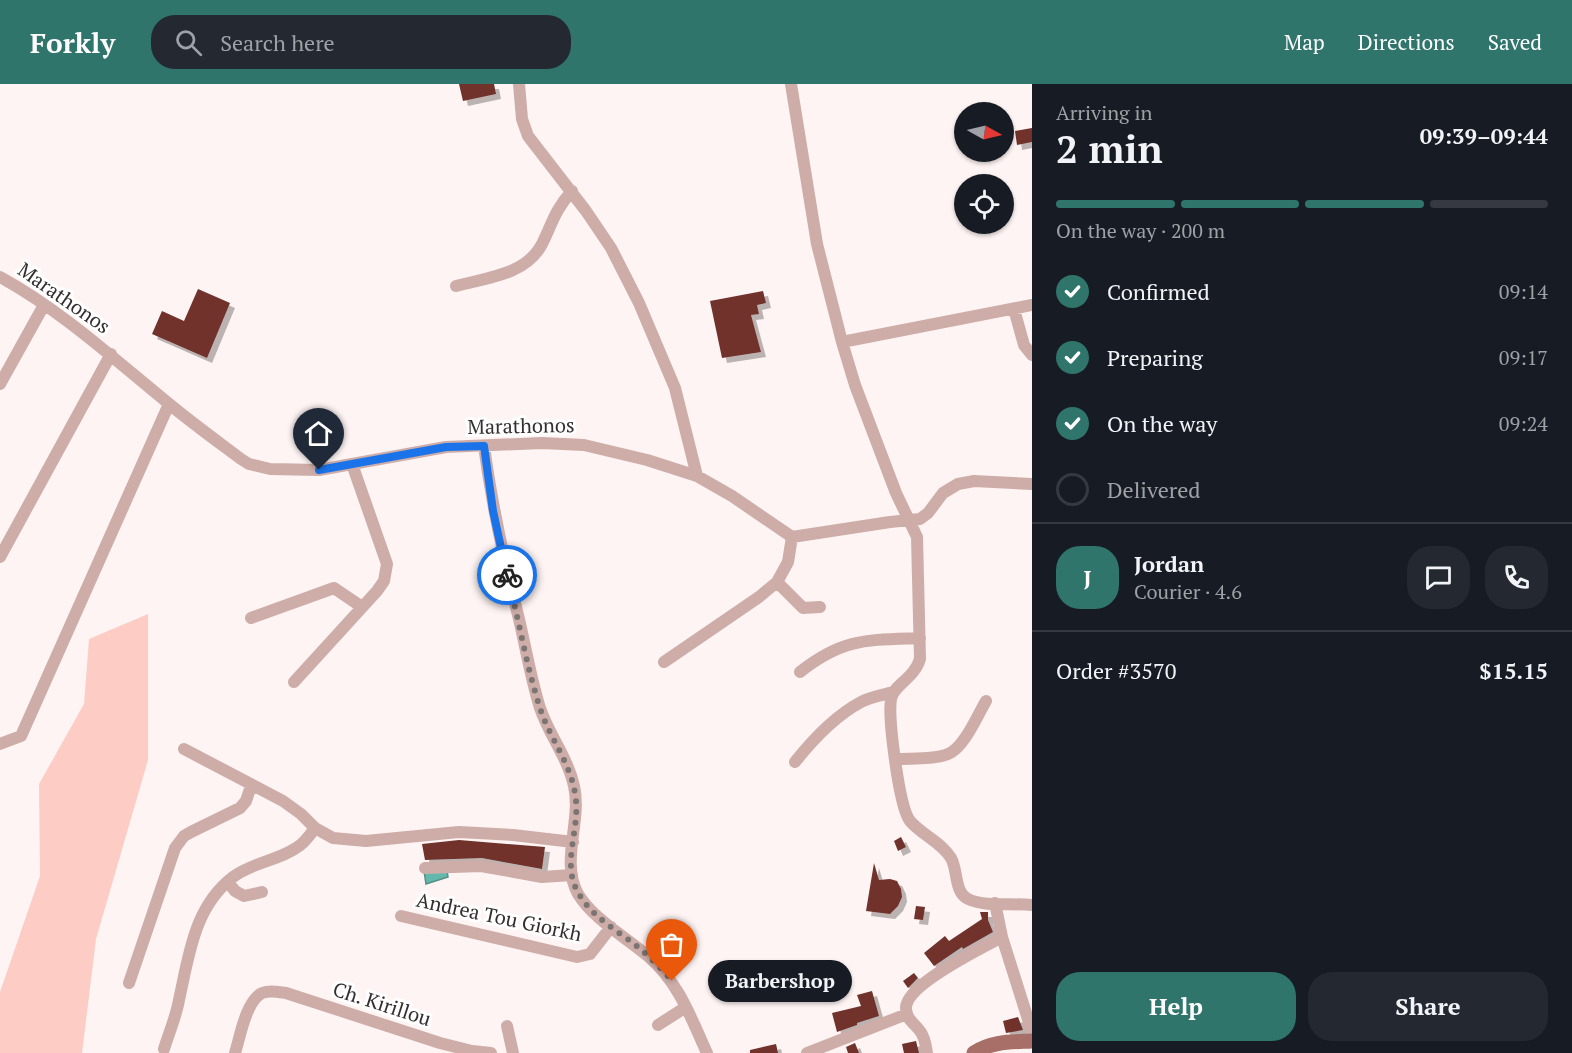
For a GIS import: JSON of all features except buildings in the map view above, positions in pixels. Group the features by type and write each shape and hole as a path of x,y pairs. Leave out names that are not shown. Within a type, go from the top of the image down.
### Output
{"main road":[{"path":"974,1053 987,1045 1032,1041"}],"street":[{"path":"519,84 522,119 528,136 572,191 611,248 639,303 675,388 697,476"},
{"path":"791,84 817,244 842,342 859,396 896,494 917,537 920,638 920,659 917,669 893,692 862,701 835,720 814,737 795,762"},
{"path":"456,286 504,273 529,262 540,247 559,205 572,191"},
{"name":"Marathonos","path":"0,277 44,305 111,354 169,404 249,464 270,469 301,470 352,464 446,447 542,443 584,445 648,460 697,476 792,537"},
{"path":"0,384 44,305"},
{"path":"842,342 1032,305"},
{"path":"1014,309 1024,345 1032,355"},
{"path":"0,557 111,354"},
{"path":"0,744 21,736 169,404"},
{"path":"484,446 501,548 536,695 546,725 567,762 575,788 577,814 572,875 577,892 584,902 611,927 650,957 665,972 678,990 707,1053"},
{"path":"294,682 384,581 387,564 352,464"},
{"path":"664,662 759,597 777,582 788,562 792,537 923,517 943,494 958,484 974,481 1032,484"},
{"path":"777,582 803,608 820,607"},
{"path":"251,618 334,588 362,607"},
{"path":"800,672 826,653 842,646 880,639 920,638"},
{"path":"893,692 891,705 896,759 902,804 910,820 950,857 964,897 970,900 995,903 1032,905"},
{"path":"896,759 940,756 954,751 959,747 986,701"},
{"path":"184,749 293,807 315,828 333,838 354,841 459,832 573,842"},
{"path":"129,983 175,848 190,832 240,807 246,801 251,786"},
{"path":"164,1049 176,1011 195,929 209,902 228,882 253,866 299,847 315,828"},
{"path":"425,868 481,866 542,877 572,875"},
{"path":"228,882 244,896 262,892"},
{"path":"995,903 1002,938 1032,1032"},
{"name":"Andrea Tou Giorkh","path":"401,916 577,957 590,954 611,927"},
{"path":"927,1053 921,1032 907,1014 907,1002 915,991 942,970 1002,938"},
{"name":"Ch. Kirillou","path":"235,1053 252,1002 261,994 268,992 286,993 440,1043 490,1053"},
{"path":"658,1025 686,1007"},
{"path":"807,1053 907,1014"},
{"path":"507,1026 513,1053"}],"shaded area":[{"path":"148,614 148,760 96,939 82,1053 0,1053 0,992 40,876 39,784 84,704 89,639"}],"water":[{"path":"424,871 447,871 448,877 426,884"}],"way so far":[{"path":"507,575 540,710 567,762 575,788 577,814 571,866 577,892 584,902 611,927 650,957 672,981"}],"place":[{"name":"Barbershop","path":"672,981"}],"route":[{"path":"319,470 446,447 484,446 493,511 507,575"}]}
